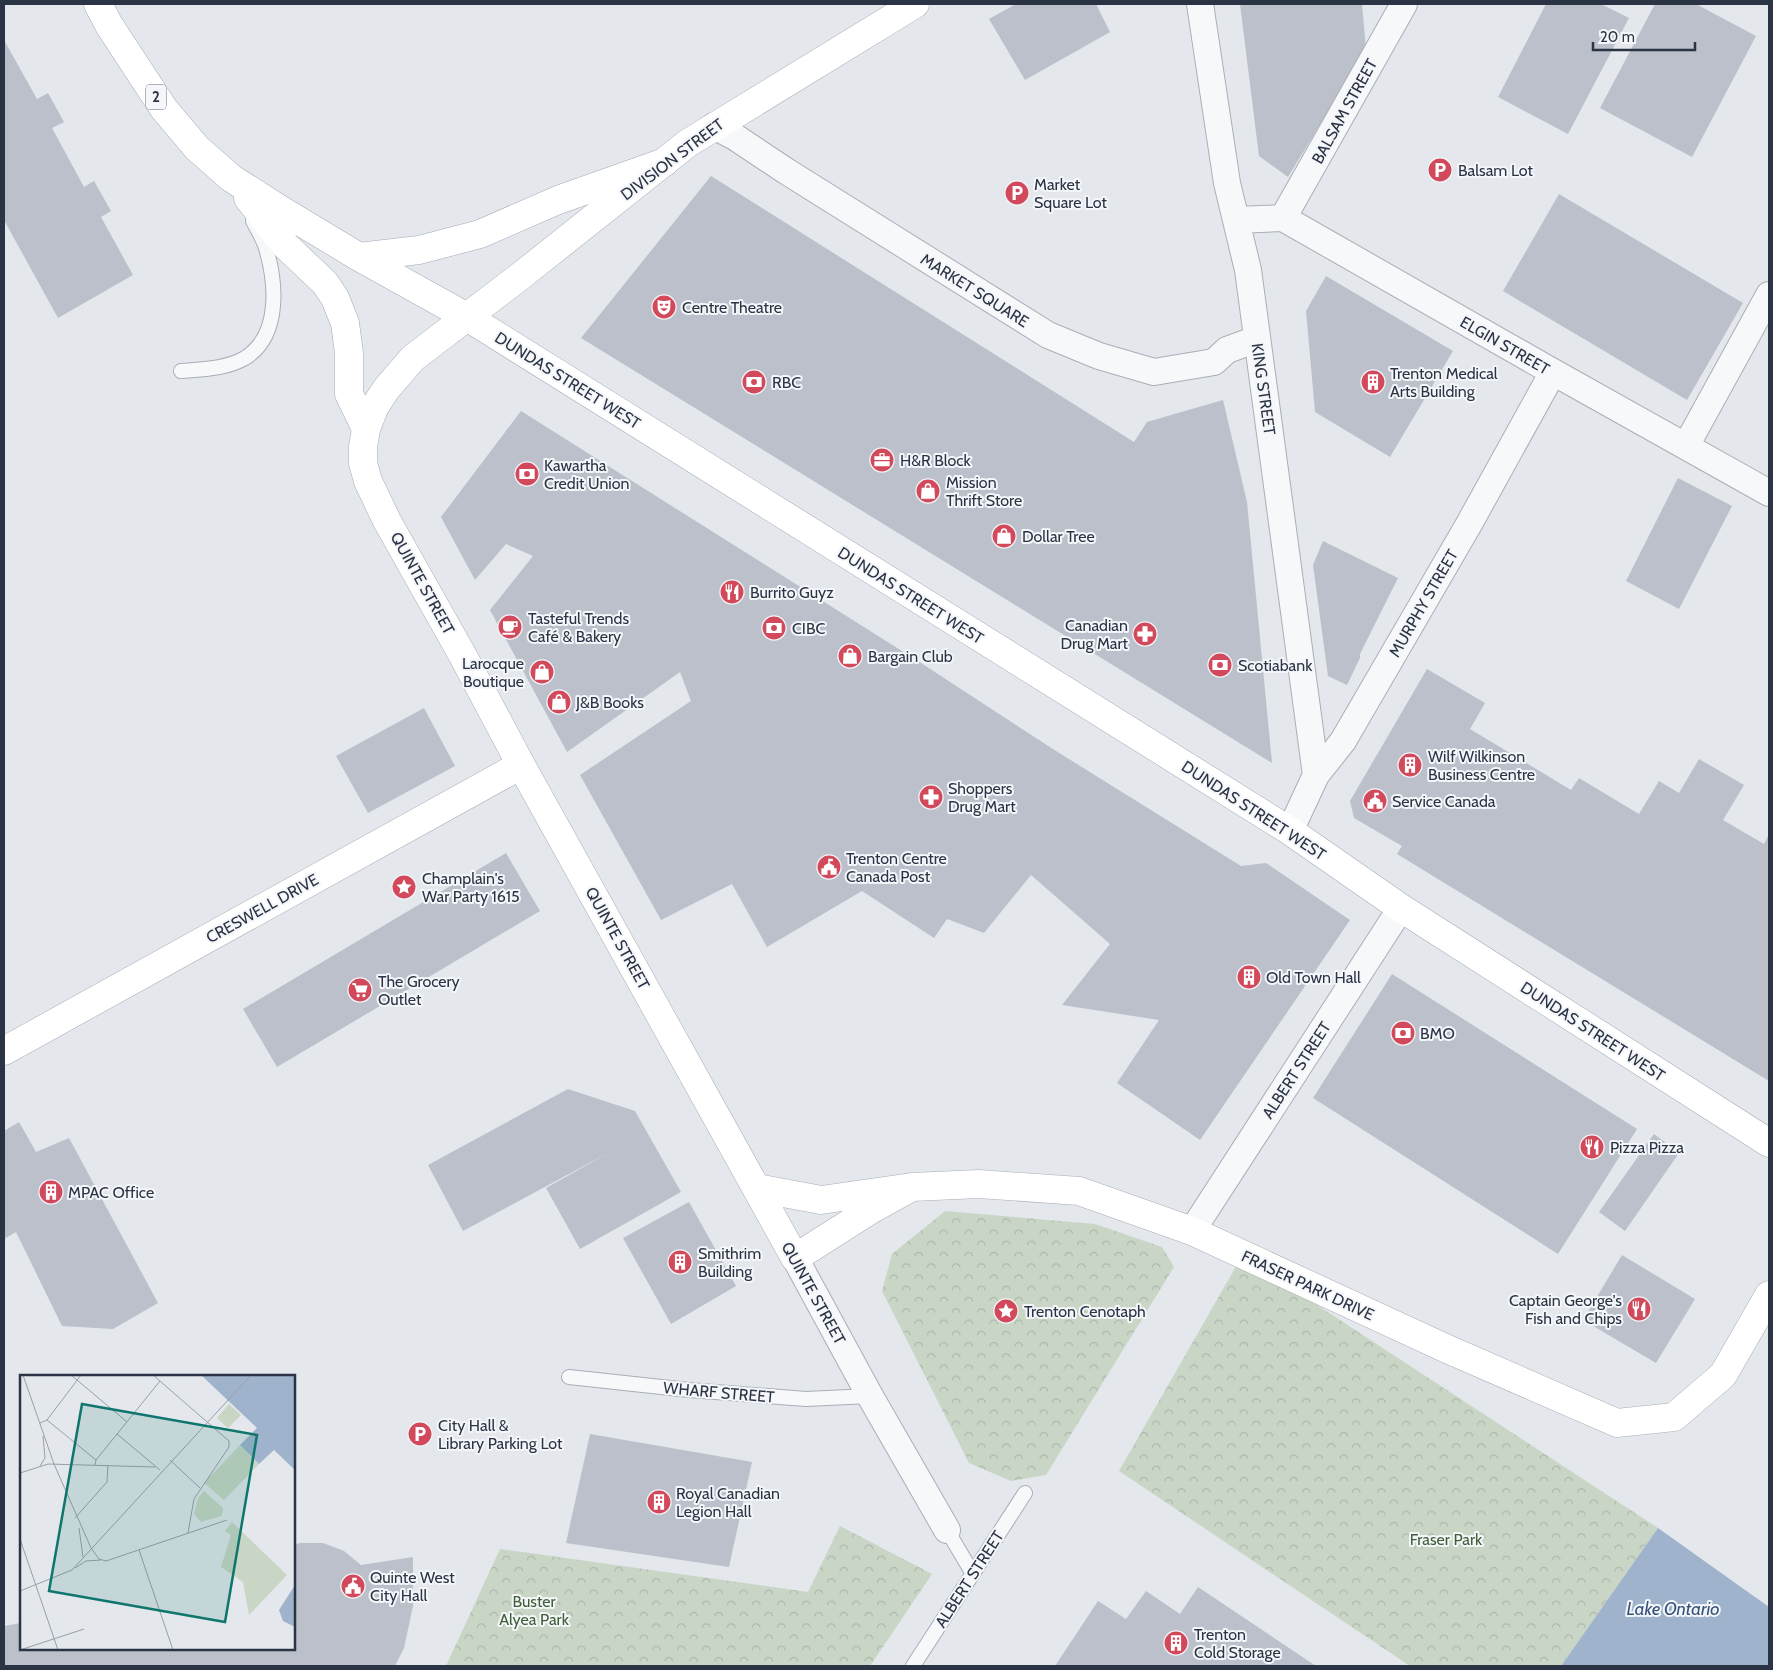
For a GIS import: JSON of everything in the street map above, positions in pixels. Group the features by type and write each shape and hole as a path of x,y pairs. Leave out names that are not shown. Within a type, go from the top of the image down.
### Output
{"main road":[{"name":"DUNDAS STREET WEST","path":"98,4 164,109 197,148 231,178 359,257 467,317 1290,831 1401,908 1769,1143"},
{"name":"DIVISION STREET","path":"467,317 688,143 915,4"},
{"path":"359,257 419,250 480,234 558,200 665,162"},
{"path":"231,178 286,246 325,283 335,298 345,323 349,353 349,394 366,429"},
{"name":"QUINTE STREET","path":"467,317 412,358 386,388 375,406 366,429 363,447 363,463 368,481 387,521 464,656 521,765 795,1258"},
{"name":"CRESWELL DRIVE","path":"4,1051 521,765"},
{"name":"FRASER PARK DRIVE","path":"795,1258 872,1209 912,1187 979,1184 1079,1191 1192,1231 1446,1348 1617,1423 1674,1416 1723,1375 1769,1295"},
{"path":"757,1188 821,1200 912,1187"}],"street":[{"name":"KING STREET","path":"1200,4 1223,161 1248,270 1316,775"},
{"name":"BALSAM STREET","path":"1284,218 1404,4"},
{"name":"MARKET SQUARE","path":"714,126 1048,336 1099,356 1154,372 1214,362 1227,350 1257,339"},
{"path":"1237,220 1284,218"},
{"name":"ELGIN STREET","path":"1284,218 1769,493"},
{"path":"1686,446 1769,295"},
{"name":"MURPHY STREET","path":"1290,831 1316,775 1343,741 1469,524 1554,372"},
{"name":"ALBERT STREET","path":"1192,1231 1401,908"},
{"name":"QUINTE STREET","path":"795,1258 870,1396 947,1530"}],"lane":[{"path":"181,371 224,367 246,357 263,340 272,318 273,280 264,243 231,178"},
{"name":"WHARF STREET","path":"568,1377 689,1390 806,1399 870,1396"},
{"name":"ALBERT STREET","path":"913,1666 1025,1492"},
{"name":"QUINTE STREET","path":"947,1530 973,1574"}],"green space":[{"name":"Trenton Cenotaph","path":"945,1211 1095,1224 1162,1247 1174,1267 1046,1475 1011,1481 969,1463 882,1291 892,1254"},
{"name":"Fraser Park","path":"1242,1256 1658,1528 1561,1666 1410,1666 1119,1471"},
{"name":"Buster Alyea Park","path":"840,1526 932,1574 870,1666 446,1666 500,1549 808,1592"}],"water":[{"name":"Lake Ontario","path":"1658,1528 1769,1607 1769,1666 1561,1666"}],"building":[{"path":"1016,4 1096,4 1110,32 1025,80 989,19"},
{"path":"1240,4 1362,4 1366,49 1288,177 1259,156"},
{"path":"1546,4 1601,4 1629,18 1568,134 1498,97"},
{"path":"1655,4 1696,4 1756,36 1692,157 1600,108"},
{"path":"4,40 37,99 48,93 64,122 52,128 84,187 94,181 111,211 101,217 133,275 58,318 4,220"},
{"path":"711,176 1134,442 1147,422 1223,400 1247,502 1272,763 581,338"},
{"path":"1559,194 1743,303 1687,400 1503,291"},
{"name":"Trenton Medical Arts Building","path":"1326,276 1453,351 1390,457 1315,412 1306,311"},
{"path":"521,411 921,663 1056,751 1241,866 1266,863 1350,920 1200,1140 1117,1083 1159,1020 1062,1005 1110,944 1031,875 984,933 947,919 934,938 862,891 767,947 732,884 661,920 580,775 691,701 680,672 567,752 490,610 533,556 506,544 475,580 441,517"},
{"path":"1678,478 1732,506 1679,609 1626,581"},
{"path":"1323,541 1398,578 1360,654 1360,658 1347,685 1328,676 1313,565"},
{"path":"1427,669 1485,703 1470,729 1571,790 1579,778 1639,814 1659,781 1679,793 1699,759 1744,785 1723,820 1764,844 1769,834 1769,1081 1397,854 1402,846 1354,818 1350,801"},
{"path":"424,708 455,766 368,813 336,756"},
{"path":"506,853 540,911 277,1067 243,1009"},
{"path":"1392,974 1637,1129 1558,1254 1313,1098"},
{"path":"568,1089 635,1111 681,1192 580,1249 546,1188 610,1152 463,1231 428,1165"},
{"name":"MPAC Office","path":"19,1122 36,1152 69,1138 158,1303 113,1329 62,1326 16,1232 4,1239 4,1131"},
{"path":"1654,1134 1679,1153 1625,1231 1599,1212"},
{"name":"Smithrim Building","path":"689,1202 736,1286 671,1324 623,1238"},
{"name":"Captain George's Fish and Chips","path":"1622,1255 1695,1299 1656,1363 1583,1320"},
{"name":"Royal Canadian Legion Hall","path":"590,1434 752,1462 729,1567 566,1543"},
{"name":"Quinte West City Hall","path":"323,1543 344,1551 361,1565 413,1557 413,1606 404,1648 395,1666 4,1666 4,1626 20,1623 20,1650 295,1650 295,1545"},
{"name":"Trenton Cold Storage","path":"1198,1587 1316,1666 1055,1666 1098,1601 1126,1619 1146,1591 1180,1614"}],"place":[{"name":"Balsam Lot","path":"1440,170"},
{"name":"Market Square Lot","path":"1017,193"},
{"name":"Centre Theatre","path":"664,307"},
{"name":"RBC","path":"754,382"},
{"name":"Trenton Medical Arts Building","path":"1373,382"},
{"name":"H&R Block","path":"882,460"},
{"name":"Kawartha Credit Union","path":"527,474"},
{"name":"Mission Thrift Store","path":"928,491"},
{"name":"Dollar Tree","path":"1004,536"},
{"name":"Burrito Guyz","path":"732,592"},
{"name":"Tasteful Trends Café & Bakery","path":"510,627"},
{"name":"CIBC","path":"774,628"},
{"name":"Canadian Drug Mart","path":"1145,634"},
{"name":"Bargain Club","path":"850,656"},
{"name":"Scotiabank","path":"1220,665"},
{"name":"Larocque Boutique","path":"542,672"},
{"name":"J&B Books","path":"559,702"},
{"name":"Wilf Wilkinson Business Centre","path":"1410,765"},
{"name":"Shoppers Drug Mart","path":"931,797"},
{"name":"Service Canada","path":"1375,801"},
{"name":"Trenton Centre Canada Post","path":"829,867"},
{"name":"Champlain's War Party 1615","path":"404,887"},
{"name":"Old Town Hall","path":"1249,977"},
{"name":"The Grocery Outlet","path":"360,990"},
{"name":"BMO","path":"1403,1033"},
{"name":"Pizza Pizza","path":"1592,1147"},
{"name":"MPAC Office","path":"51,1192"},
{"name":"Smithrim Building","path":"680,1262"},
{"name":"Captain George's Fish and Chips","path":"1639,1309"},
{"name":"Trenton Cenotaph","path":"1006,1311"},
{"name":"City Hall & Library Parking Lot","path":"420,1434"},
{"name":"Royal Canadian Legion Hall","path":"659,1502"},
{"name":"Quinte West City Hall","path":"353,1586"},
{"name":"Trenton Cold Storage","path":"1176,1643"}]}
